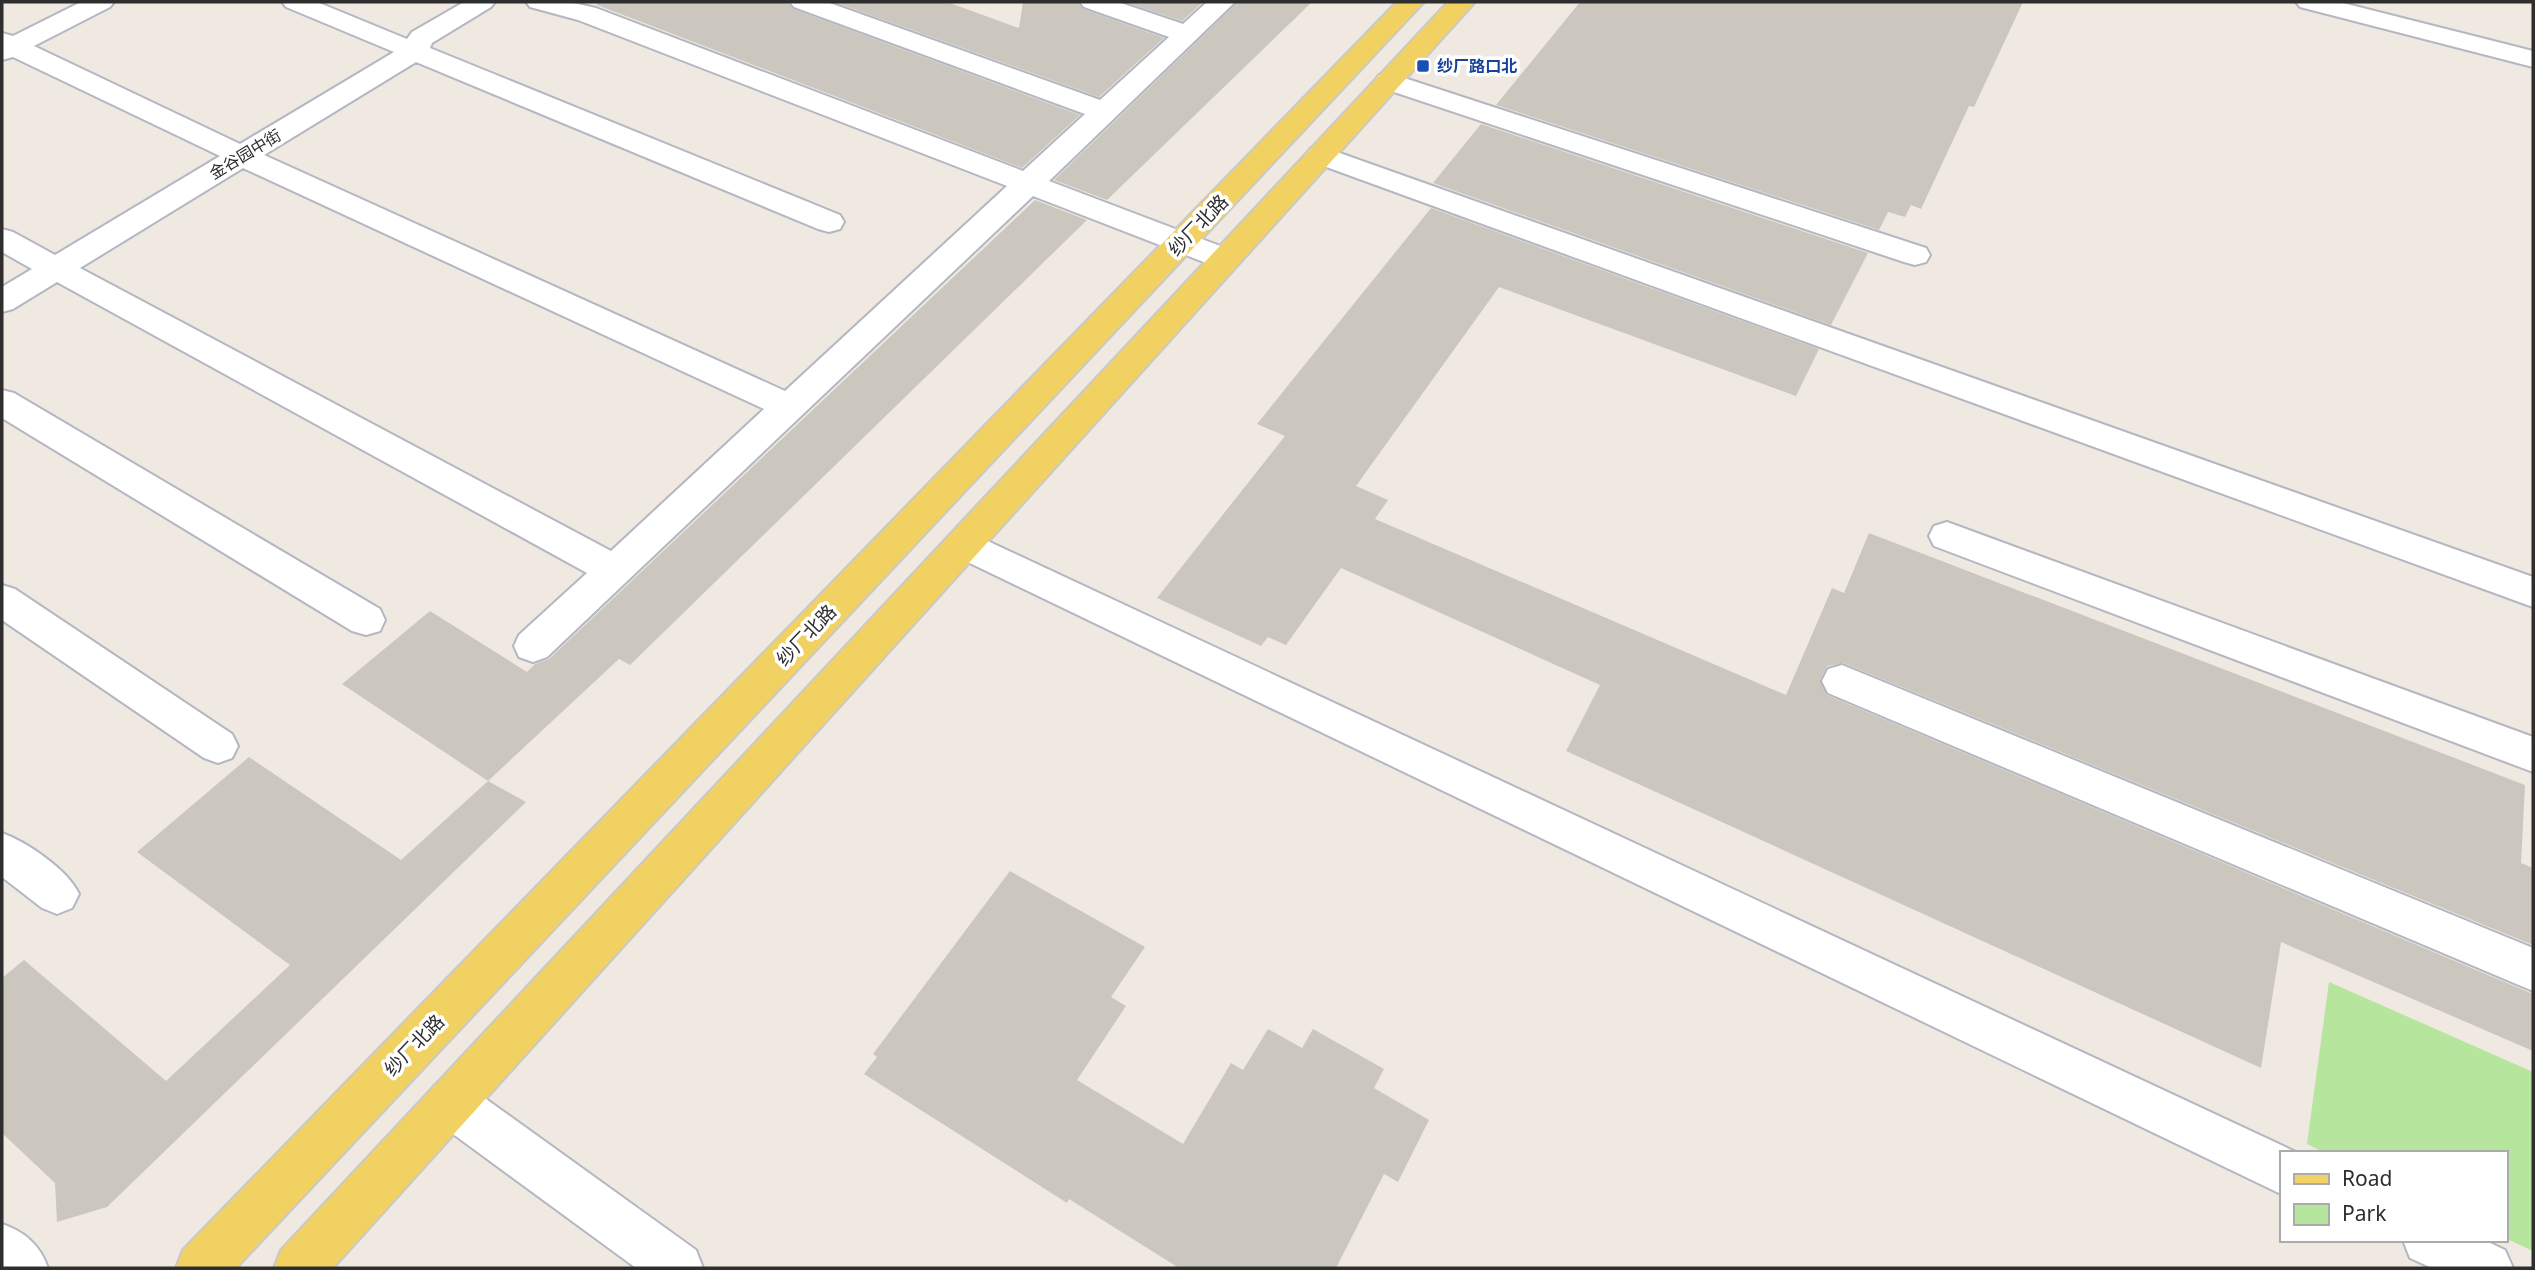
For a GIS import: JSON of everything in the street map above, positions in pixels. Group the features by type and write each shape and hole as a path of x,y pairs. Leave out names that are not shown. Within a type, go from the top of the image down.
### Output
{"main road":[{"name":"纱厂北路","path":"201,1268 1411,2"},
{"path":"299,1268 1462,2"}],"street":[{"path":"5,46 101,2"},
{"path":"295,2 828,222"},
{"name":"金谷园中街","path":"2,301 415,51 421,38 482,2"},
{"path":"803,2 1104,111"},
{"path":"1093,2 1188,34"},
{"path":"533,646 1222,2"},
{"path":"2309,2 2533,59"},
{"path":"556,4 1225,259"},
{"path":"5,46 788,406"},
{"path":"1389,81 1915,256"},
{"path":"1320,156 2533,592"},
{"path":"2,239 614,570"},
{"path":"2,402 366,620"},
{"path":"1947,536 2533,755"},
{"path":"964,544 2280,1170"},
{"path":"2,600 218,746"},
{"path":"1842,681 2533,970"},
{"path":"2,852 57,894"},
{"path":"451,1103 678,1268"},
{"path":"2432,1242 2487,1268"},
{"path":"2,1249 23,1268"}],"green space":[{"path":"2329,982 2533,1072 2533,1251 2507,1239 2507,1151 2321,1151 2307,1144"}],"building":[{"path":"597,2 787,2 793,9 1080,115 1022,168 597,5"},
{"path":"834,2 947,2 1019,28 1023,2 1077,2 1083,9 1164,38 1099,97"},
{"path":"1125,2 1203,2 1182,21"},
{"path":"1238,2 1312,2 1107,200 1054,180"},
{"path":"1580,2 2023,2 1974,107 1969,106 1921,209 1911,205 1905,217 1888,212 1879,230 1496,105"},
{"path":"1481,124 1868,253 1831,325 1433,183"},
{"path":"1035,200 1087,220 630,665 619,659 488,781 342,684 430,611 527,672 535,664 549,659"},
{"path":"1431,208 1819,349 1796,396 1499,287 1356,486 1388,500 1375,519 1786,695 1832,588 1844,593 1869,533 2525,785 2521,863 2533,868 2533,945 1843,663 1827,666 1820,680 1827,695 2533,994 2533,1051 2281,942 2261,1068 1566,751 1600,685 1341,568 1286,645 1268,637 1261,646 1157,598 1285,436 1257,424"},
{"path":"249,757 401,860 488,781 526,802 107,1207 57,1222 55,1183 2,1133 2,978 24,960 166,1081 290,965 137,852"},
{"path":"1010,871 1145,947 1111,997 1126,1006 1077,1080 1183,1144 1231,1063 1243,1070 1268,1029 1302,1048 1313,1029 1384,1069 1374,1088 1429,1120 1398,1182 1384,1174 1336,1268 1179,1268 1069,1199 1067,1203 864,1074 877,1057 873,1054"}],"place":[{"name":"纱厂路口北","path":"1423,66"}]}
